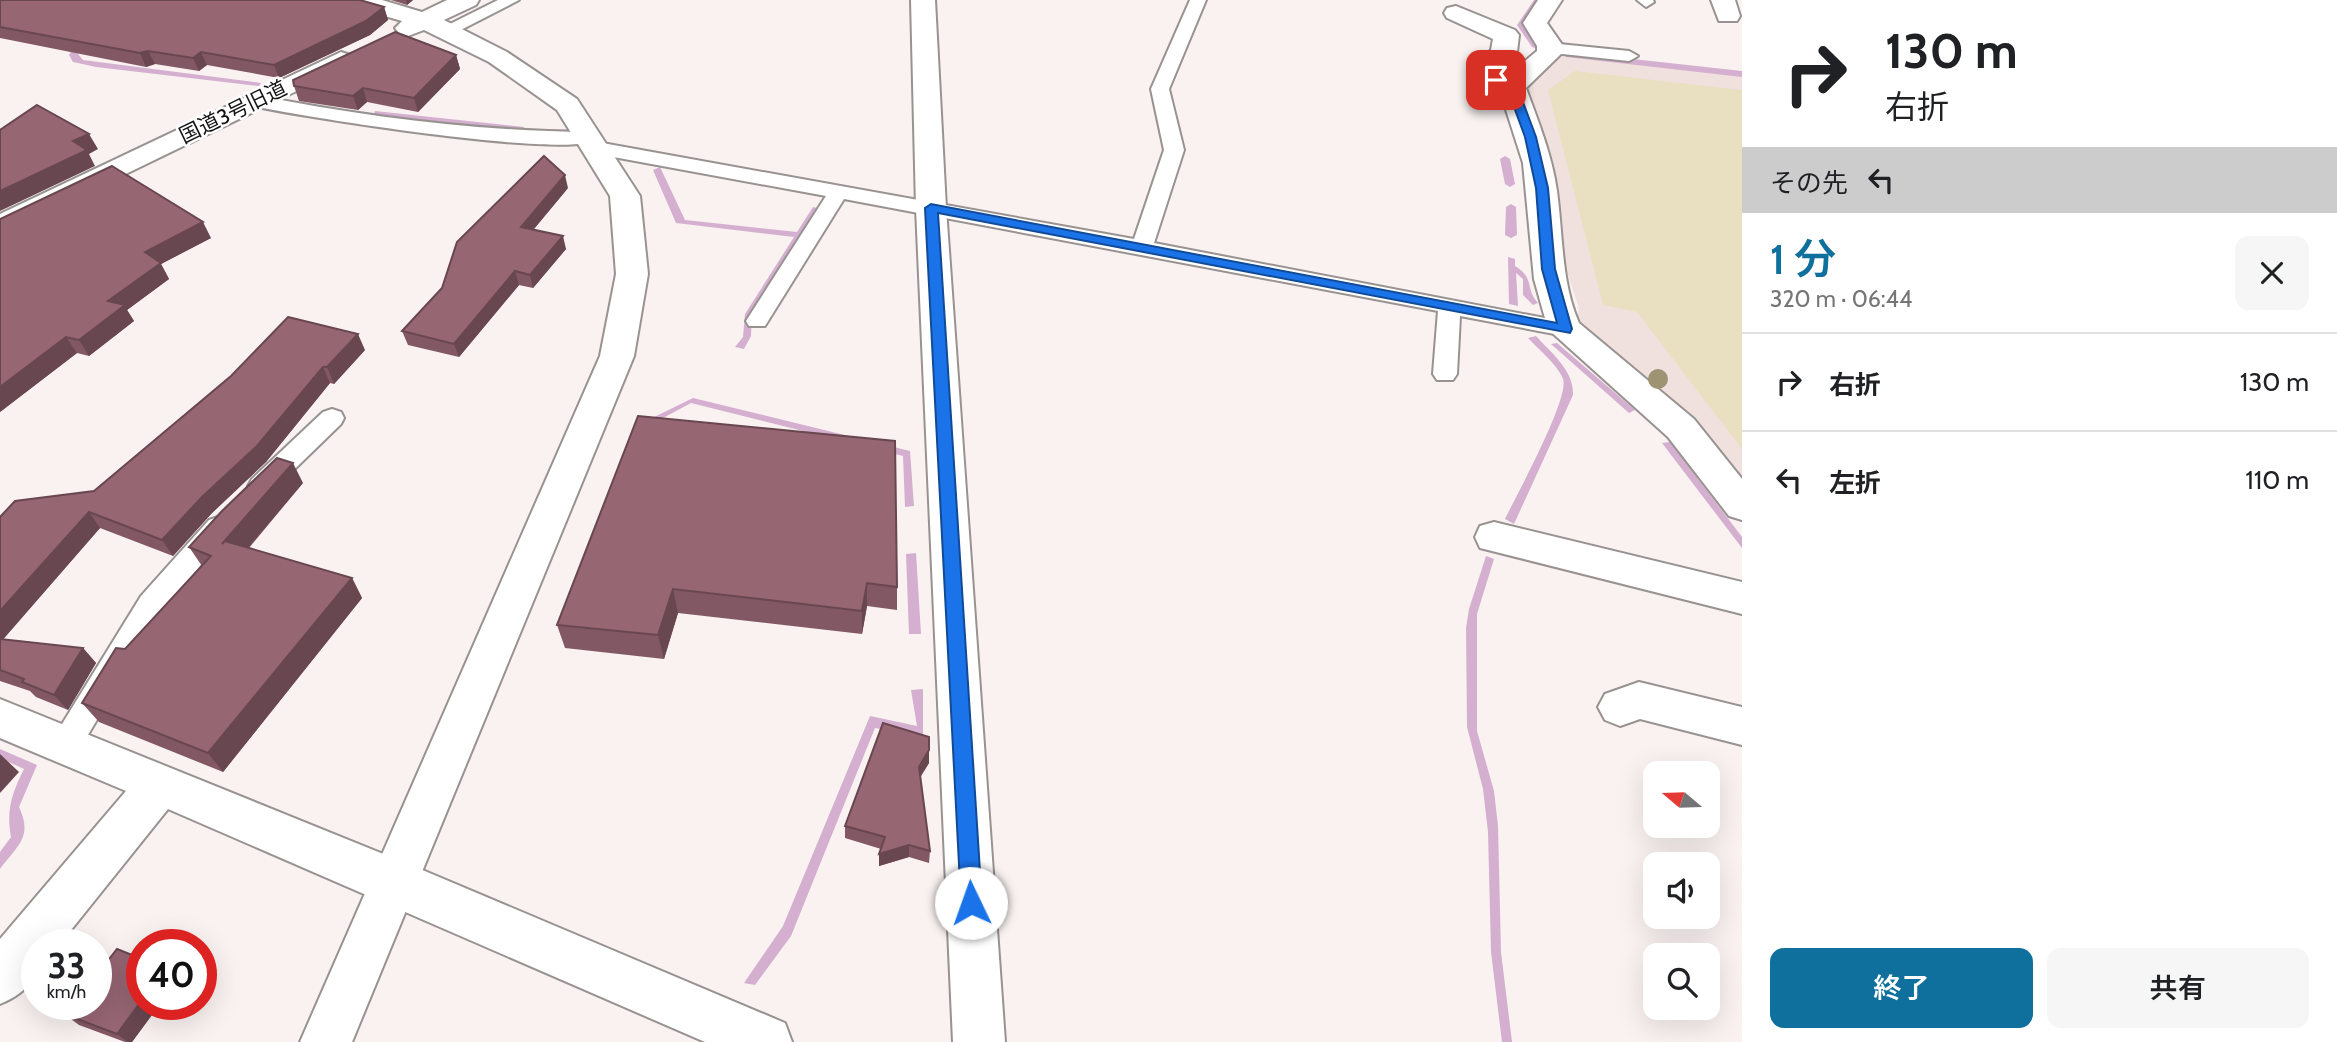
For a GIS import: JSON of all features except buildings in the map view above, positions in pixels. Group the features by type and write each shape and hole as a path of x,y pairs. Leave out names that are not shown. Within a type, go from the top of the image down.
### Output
{"street":[{"path":"326,1042 396,883 617,356 632,274 625,196 567,105 498,57 452,11 356,0"},
{"path":"923,0 931,208 979,1042"},
{"path":"1512,86 1549,53 1549,48 1535,23 1550,0"},
{"name":"国道3号旧道","path":"0,226 255,101 452,11"},
{"path":"1456,13 1506,35 1504,52 1481,74 1512,86"},
{"path":"1512,86 1542,188 1549,269 1566,329 1681,428 1742,506"},
{"path":"1494,537 1742,598"},
{"path":"1620,707 1639,700 1742,726"},
{"path":"0,718 396,883 766,1042"},
{"path":"0,978 159,786"}],"lane":[{"path":"452,11 511,0"},
{"path":"1142,247 1174,150 1160,89 1198,0"},
{"path":"1549,48 1629,56"},
{"path":"255,101 338,118 438,130 593,143 1566,329"},
{"path":"757,321 839,191"},
{"path":"1445,374 1449,306"},
{"path":"65,746 151,604 238,508 332,418"}],"shaded area":[{"path":"76,44 81,46 78,54 83,60 261,83 259,86 96,67 73,62 69,55"},
{"path":"1558,56 1742,76 1742,484 1603,349 1577,319 1579,308 1561,254 1559,201 1531,94 1519,89"},
{"path":"1575,71 1742,90 1742,449 1637,312 1603,305 1548,90"},
{"path":"375,111 524,127 523,130 373,116"},
{"path":"660,167 685,220 797,232 813,207 818,208 752,312 751,336 744,349 735,347 743,337 745,314 794,237 676,223 653,170"},
{"path":"1508,257 1515,259 1515,266 1528,279 1538,303 1533,305 1523,295 1523,279 1516,273 1518,306 1509,304"},
{"path":"1536,336 1566,370 1573,395 1514,524 1505,519 1551,426 1563,390 1563,379 1557,368 1528,338"},
{"path":"1557,343 1635,410 1629,413 1551,344"},
{"path":"693,398 910,451 914,506 905,507 903,456 691,403 650,425 646,421"},
{"path":"1670,442 1742,537 1742,548 1662,443"},
{"path":"916,553 921,634 909,634 906,554"},
{"path":"1486,556 1494,559 1477,614 1477,731 1494,791 1498,826 1501,952 1512,1042 1502,1042 1491,952 1488,832 1483,789 1467,727 1466,628 1469,609"},
{"path":"923,689 923,736 875,728 791,936 755,985 744,983 783,926 870,716 917,726 911,690"},
{"path":"0,749 37,765 19,807 24,826 22,840 0,869 0,852 11,837 11,802 24,769 0,758"}],"waterway":[{"path":"1535,45 1522,25 1538,0"},
{"path":"1569,55 1742,74"},
{"path":"1505,159 1510,184"},
{"path":"1511,207 1511,235"}],"route":[{"path":"971,903 931,208 1566,329 1561,320 1549,269 1542,188 1531,137 1512,86 1496,80"}]}
